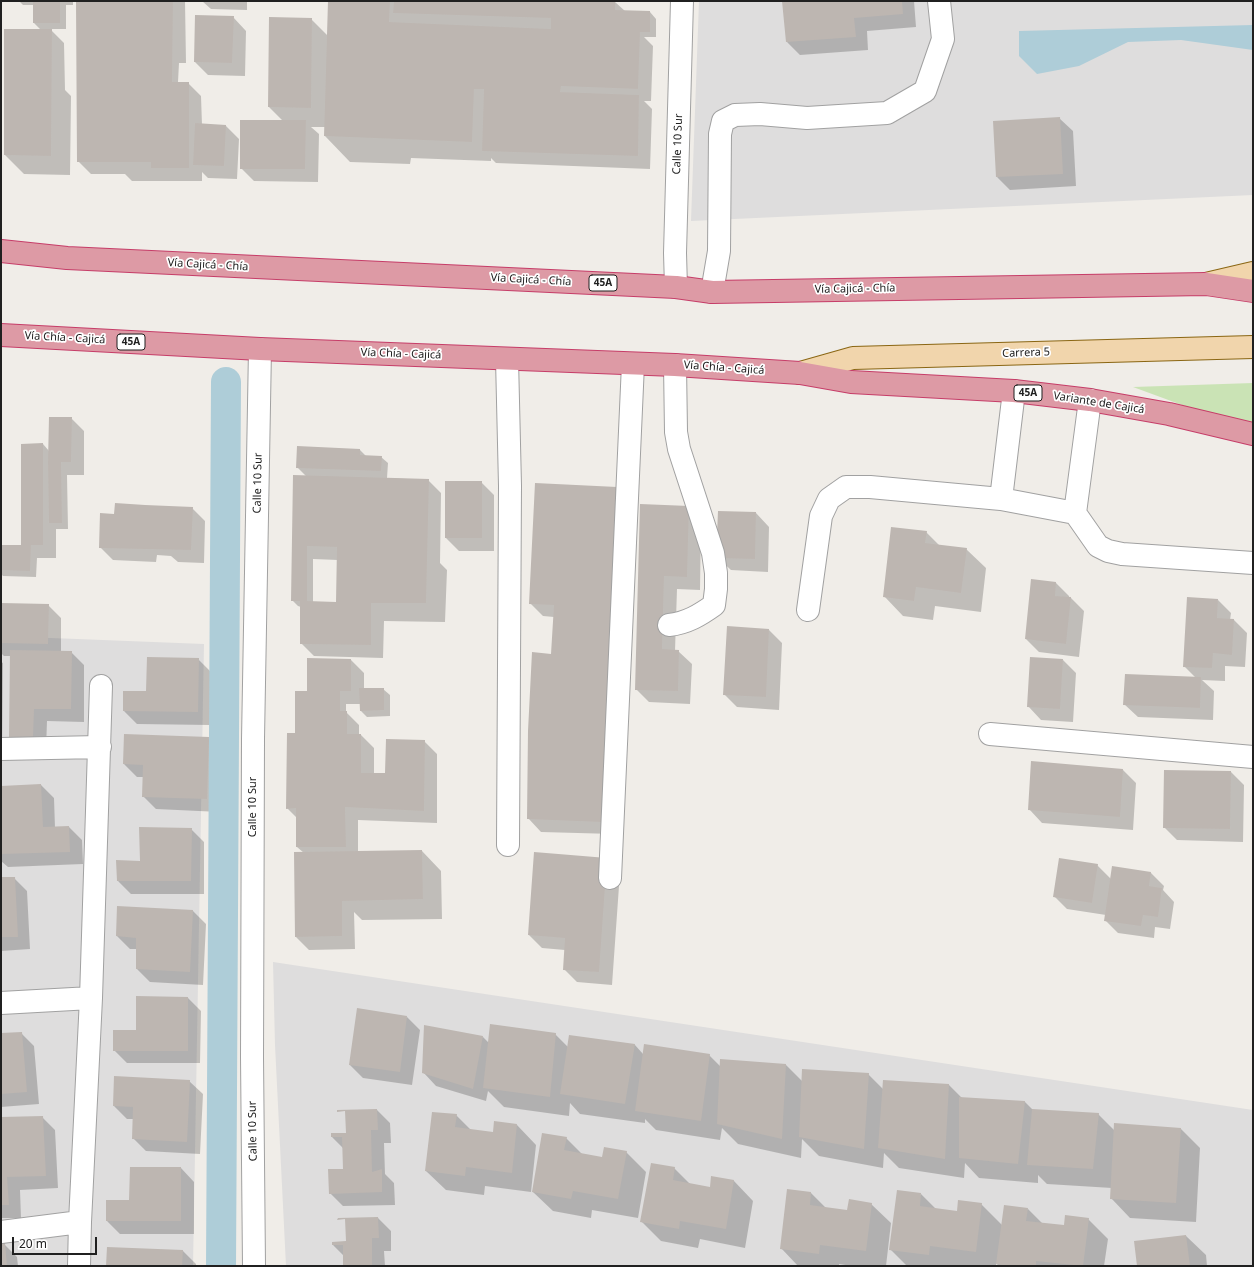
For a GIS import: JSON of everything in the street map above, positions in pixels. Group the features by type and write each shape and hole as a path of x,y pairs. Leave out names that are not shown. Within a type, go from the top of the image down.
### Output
{"highway":[{"name":"Vía Cajicá - Chía","path":"1,251 75,258 676,286 712,292 1206,284"},
{"name":"45A","path":"1206,284 1253,291"},
{"name":"Vía Chía - Cajicá","path":"1,335 260,349 675,365 800,373"},
{"name":"Variante de Cajicá","path":"800,373 851,382 1014,391 1090,400 1169,414 1253,434"}],"main road":[{"name":"45A","path":"1206,284 1253,273"},
{"name":"Carrera 5","path":"800,373 853,358 1252,347"}],"street":[{"name":"Calle 10 Sur","path":"676,286 675,253 682,1"},
{"path":"712,292 719,251 720,134 724,121 735,115 760,114 807,118 887,113 925,91 943,39 939,1"},
{"name":"Calle 10 Sur","path":"254,1266 252,1057 253,747 260,349"},
{"path":"507,359 510,486 508,845"},
{"path":"610,878 633,364"},
{"path":"669,625 681,624 700,615 714,604 716,589 716,573 713,553 678,449 676,432 675,365"},
{"path":"1001,499 1014,391"},
{"path":"1090,400 1075,513 1098,546 1108,551 1122,554 1253,563"},
{"path":"808,610 822,516 829,499 846,487 870,487 1001,499 1075,513"},
{"path":"79,1266 91,998 101,686"},
{"path":"990,734 1253,757"},
{"path":"1,748 100,747"},
{"path":"1,1003 91,998"},
{"path":"1,1232 80,1222"}],"shaded area":[{"path":"699,1 1253,1 1253,195 691,221"},
{"path":"1,636 204,644 193,1266 1,1266"},
{"path":"273,962 1253,1110 1253,1266 286,1266 275,1045"}],"green space":[{"path":"1253,383 1253,431 1133,387"}],"water":[{"path":"1253,25 1253,50 1181,40 1128,42 1079,66 1037,74 1019,56 1019,31"}],"building":[{"path":"33,1 60,1 60,23 33,23"},
{"path":"76,1 173,1 172,82 189,82 189,168 151,168 151,162 77,162"},
{"path":"328,1 390,1 389,22 551,29 551,18 393,13 394,1 615,1 615,10 650,11 650,32 640,32 638,89 561,86 560,92 639,95 638,156 482,151 484,89 474,89 472,142 324,136"},
{"path":"782,1 902,1 903,14 854,18 856,37 786,42"},
{"path":"195,15 234,16 232,63 194,62"},
{"path":"269,17 312,18 311,108 268,107"},
{"path":"4,29 52,29 51,156 4,155"},
{"path":"1060,117 1063,174 996,177 993,121"},
{"path":"240,120 306,120 305,169 240,169"},
{"path":"195,123 226,125 224,166 193,165"},
{"path":"49,417 72,417 71,462 61,462 62,523 49,523"},
{"path":"43,443 43,545 31,545 30,571 1,570 1,545 21,545 21,444"},
{"path":"297,446 360,449 360,455 382,456 381,471 296,468"},
{"path":"293,475 429,479 426,603 371,603 371,645 300,644 300,601 291,601","holes":["307,546 337,547 336,602 307,601"]},
{"path":"445,481 482,481 482,538 445,538"},
{"path":"535,483 617,487 602,822 527,819 528,731 532,652 551,654 554,605 529,604"},
{"path":"115,503 193,507 191,550 99,548 100,513 114,514"},
{"path":"640,504 689,506 687,577 664,576 662,649 679,650 678,691 635,690"},
{"path":"718,511 756,512 755,559 716,558"},
{"path":"891,527 927,531 925,543 967,548 961,593 916,587 914,601 883,597"},
{"path":"1031,579 1056,582 1055,596 1071,597 1066,644 1025,639"},
{"path":"1187,597 1218,599 1217,618 1234,619 1232,655 1213,653 1212,668 1183,667"},
{"path":"1,603 49,604 48,644 1,643"},
{"path":"727,626 769,629 766,697 723,695"},
{"path":"10,650 72,651 71,709 34,709 33,737 9,737"},
{"path":"147,657 199,658 198,712 123,711 123,691 146,691"},
{"path":"1030,657 1063,659 1060,709 1027,707"},
{"path":"307,658 351,659 351,691 340,691 340,711 347,711 347,734 361,734 361,773 385,773 386,739 425,740 424,811 345,807 346,847 296,847 296,808 286,809 287,733 295,733 295,691 307,691"},
{"path":"1125,674 1201,677 1200,708 1123,705"},
{"path":"359,688 384,688 384,710 360,711"},
{"path":"124,734 209,737 207,799 142,797 143,765 123,764"},
{"path":"1031,761 1123,769 1120,817 1028,810"},
{"path":"1164,770 1231,771 1230,829 1163,828"},
{"path":"41,784 43,827 69,826 70,852 1,854 1,786"},
{"path":"139,827 192,828 191,881 117,881 116,860 140,861"},
{"path":"422,850 423,899 342,901 342,936 295,937 294,852"},
{"path":"534,852 607,858 599,972 563,970 565,938 528,935"},
{"path":"1059,858 1098,864 1092,903 1053,897"},
{"path":"1112,866 1151,872 1149,886 1162,888 1158,917 1143,915 1141,926 1104,921"},
{"path":"1,877 15,877 18,937 1,937"},
{"path":"117,906 193,910 190,972 136,969 136,938 116,936"},
{"path":"136,996 188,997 188,1051 113,1051 113,1030 136,1030"},
{"path":"357,1008 407,1016 400,1072 349,1065"},
{"path":"490,1024 556,1033 550,1097 483,1088"},
{"path":"424,1025 483,1036 473,1089 422,1073"},
{"path":"22,1032 27,1092 1,1094 1,1033"},
{"path":"569,1035 635,1044 625,1104 560,1094"},
{"path":"644,1044 710,1054 701,1121 635,1111"},
{"path":"720,1059 786,1064 782,1139 717,1124"},
{"path":"802,1069 869,1073 864,1149 799,1137"},
{"path":"114,1076 190,1080 187,1142 132,1139 133,1107 113,1106"},
{"path":"883,1080 949,1084 945,1159 878,1148"},
{"path":"959,1097 1025,1101 1018,1164 959,1158"},
{"path":"377,1109 378,1130 371,1130 372,1172 382,1169 382,1192 329,1194 328,1169 343,1169 342,1137 331,1137 331,1133 346,1133 345,1111 337,1112 337,1110"},
{"path":"1032,1109 1099,1113 1093,1169 1027,1165"},
{"path":"432,1112 457,1114 455,1127 493,1132 494,1121 517,1124 512,1173 466,1167 465,1176 425,1171"},
{"path":"43,1116 46,1176 7,1177 9,1205 1,1205 1,1117"},
{"path":"1114,1123 1181,1128 1176,1203 1110,1199"},
{"path":"542,1133 567,1137 564,1150 602,1157 604,1147 627,1151 618,1199 573,1191 571,1199 532,1192"},
{"path":"651,1163 675,1167 673,1180 710,1187 711,1176 734,1180 726,1229 680,1221 679,1229 640,1222"},
{"path":"130,1167 181,1167 181,1221 106,1221 106,1200 129,1200"},
{"path":"787,1189 811,1192 810,1205 847,1210 849,1199 872,1203 866,1251 820,1245 819,1254 780,1249"},
{"path":"897,1190 921,1193 920,1206 957,1211 958,1200 982,1203 976,1252 930,1246 929,1255 889,1250"},
{"path":"1004,1205 1028,1208 1026,1221 1064,1225 1065,1215 1089,1218 1083,1266 1036,1261 1036,1266 1008,1266 996,1264"},
{"path":"378,1217 379,1238 372,1238 372,1266 343,1266 343,1245 332,1245 332,1242 346,1241 345,1219 337,1220 338,1218"},
{"path":"1186,1235 1190,1266 1137,1266 1134,1241"},
{"path":"1,1243 5,1243 7,1266 1,1266"},
{"path":"107,1247 183,1250 182,1266 106,1266"}],"waterway":[{"path":"221,1266 226,382"}]}
